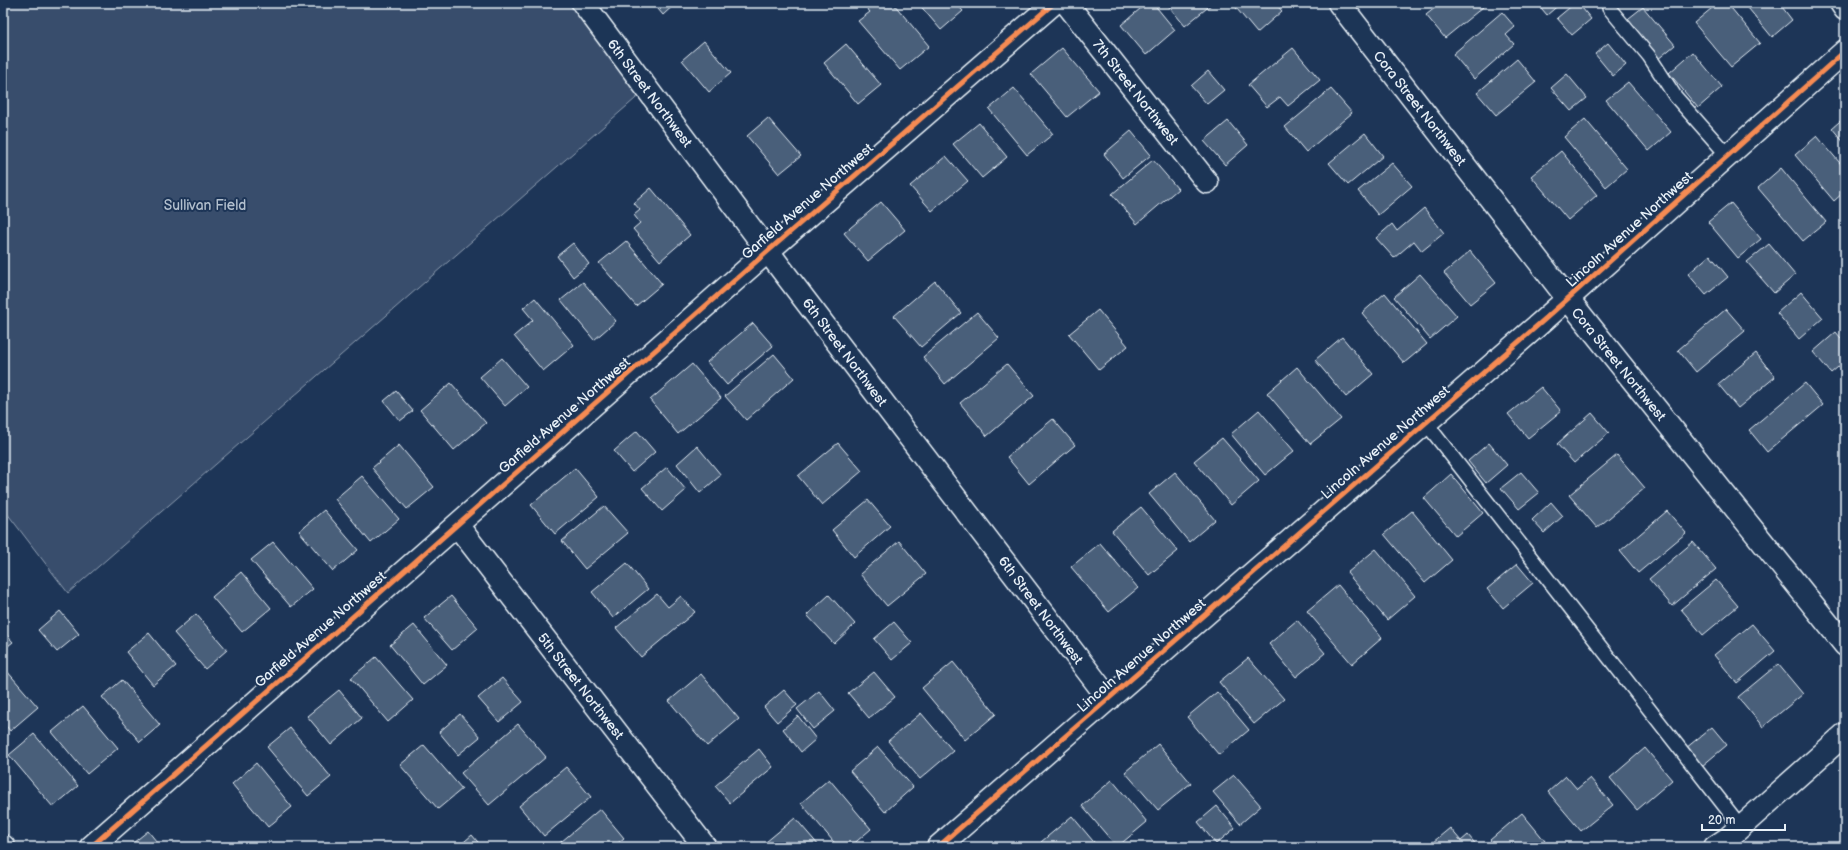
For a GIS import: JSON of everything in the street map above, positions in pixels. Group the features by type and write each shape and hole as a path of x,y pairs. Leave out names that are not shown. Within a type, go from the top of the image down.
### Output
{"street":[{"name":"6th Street Northwest","path":"583,3 768,251 1109,699"},
{"name":"Garfield Avenue Northwest","path":"91,847 768,251 1054,3"},
{"name":"7th Street Northwest","path":"1066,3 1207,182"},
{"name":"Cora Street Northwest","path":"1339,3 1568,299 1845,645"},
{"path":"1840,3 1845,9"},
{"name":"Lincoln Avenue Northwest","path":"938,847 1568,299 1845,51"},
{"name":"5th Street Northwest","path":"457,525 705,847"},
{"path":"1715,847 1727,840 1845,734"}],"lane":[{"path":"1609,8 1649,56 1676,96 1728,156"},
{"path":"1426,423 1741,827"}],"green space":[{"name":"Sullivan Field","path":"3,3 576,3 643,92 68,593 3,508"}],"building":[{"path":"653,3 676,3 663,15"},
{"path":"862,3 893,3 929,46 900,70 858,21 870,12"},
{"path":"918,3 956,3 963,11 941,30"},
{"path":"1147,3 1153,3 1175,30 1146,55 1121,25"},
{"path":"1166,3 1211,3 1212,4 1185,26"},
{"path":"1232,3 1275,3 1282,11 1257,33"},
{"path":"1441,3 1480,3 1483,7 1445,38 1426,15"},
{"path":"1537,3 1561,3 1547,15"},
{"path":"1575,3 1578,3 1591,19 1572,35 1557,18"},
{"path":"1718,3 1727,3 1760,43 1731,67 1694,23"},
{"path":"1744,3 1779,3 1792,20 1772,37"},
{"path":"1643,7 1675,45 1657,60 1624,22"},
{"path":"1502,12 1515,27 1506,35 1514,44 1474,79 1453,54"},
{"path":"704,41 731,73 709,92 682,60"},
{"path":"1608,43 1626,65 1613,76 1595,54"},
{"path":"846,44 881,85 858,104 824,63"},
{"path":"1062,48 1099,91 1067,117 1031,74"},
{"path":"1293,48 1320,80 1288,106 1280,97 1267,107 1248,85"},
{"path":"1693,52 1722,87 1698,108 1669,73"},
{"path":"1517,59 1536,82 1496,115 1477,93"},
{"path":"1208,71 1224,90 1207,104 1191,86"},
{"path":"1567,74 1587,98 1571,111 1551,88"},
{"path":"1628,82 1671,132 1649,151 1606,100"},
{"path":"1014,88 1053,134 1027,155 989,109"},
{"path":"1331,89 1352,113 1306,152 1285,127"},
{"path":"1845,117 1845,144 1832,128"},
{"path":"768,118 801,156 779,174 747,136"},
{"path":"1585,119 1627,169 1606,187 1564,137"},
{"path":"1228,121 1248,145 1225,165 1204,141"},
{"path":"979,123 1007,157 982,178 953,144"},
{"path":"1131,131 1151,155 1123,178 1104,154"},
{"path":"1365,133 1383,156 1348,185 1329,163"},
{"path":"1817,136 1845,169 1845,191 1834,201 1795,155"},
{"path":"1561,151 1597,195 1568,220 1531,176"},
{"path":"946,156 968,181 932,211 910,186"},
{"path":"1153,160 1178,189 1137,224 1112,194"},
{"path":"1392,163 1412,186 1378,215 1358,191"},
{"path":"1781,168 1826,222 1803,241 1758,188"},
{"path":"651,188 690,235 660,261 633,229 640,223 634,215 640,210 634,203"},
{"path":"881,202 905,230 868,261 844,233"},
{"path":"1731,203 1761,239 1738,258 1708,222"},
{"path":"1424,208 1444,233 1422,251 1414,241 1394,258 1376,238 1392,224 1397,231"},
{"path":"626,241 662,284 636,306 599,263"},
{"path":"573,243 589,264 573,277 557,256"},
{"path":"1769,244 1795,275 1774,293 1747,262"},
{"path":"1470,251 1496,283 1470,304 1444,273"},
{"path":"1710,255 1728,277 1706,295 1688,274"},
{"path":"1420,274 1457,316 1430,339 1394,297"},
{"path":"935,281 961,313 921,347 894,316"},
{"path":"583,282 616,321 594,340 561,300"},
{"path":"1801,292 1823,318 1799,339 1777,313"},
{"path":"1385,293 1427,344 1404,363 1362,313"},
{"path":"535,298 574,345 543,371 514,336 533,320 523,308"},
{"path":"1726,309 1745,331 1696,372 1678,350"},
{"path":"1098,310 1128,346 1099,370 1069,334"},
{"path":"977,312 999,338 945,384 923,357"},
{"path":"753,323 773,346 727,385 707,362"},
{"path":"1836,332 1845,343 1845,361 1831,373 1813,352"},
{"path":"1342,337 1373,374 1346,397 1315,360"},
{"path":"1756,353 1775,377 1738,408 1718,384"},
{"path":"774,354 794,378 746,420 725,396"},
{"path":"502,358 527,387 505,406 480,377"},
{"path":"692,364 721,398 678,434 650,400"},
{"path":"1007,364 1034,396 987,436 960,403"},
{"path":"1297,367 1341,419 1310,444 1267,393"},
{"path":"451,383 486,423 454,450 420,410"},
{"path":"1805,383 1823,405 1767,452 1749,430"},
{"path":"1541,387 1561,411 1528,438 1508,414"},
{"path":"396,391 413,411 400,421 384,401"},
{"path":"1259,410 1294,451 1265,475 1231,434"},
{"path":"1592,413 1609,433 1574,463 1557,444"},
{"path":"1053,419 1075,445 1029,484 1007,457"},
{"path":"637,431 655,452 632,472 614,451"},
{"path":"1222,438 1259,481 1231,505 1194,461"},
{"path":"838,443 862,471 822,505 798,476"},
{"path":"1489,443 1507,465 1486,483 1468,461"},
{"path":"399,445 434,487 407,509 372,468"},
{"path":"697,446 721,475 700,493 677,464"},
{"path":"1617,455 1645,488 1597,528 1569,495"},
{"path":"667,467 686,490 662,511 642,488"},
{"path":"575,468 599,497 555,534 531,505"},
{"path":"1175,472 1215,520 1189,542 1149,494"},
{"path":"1521,472 1539,493 1519,509 1501,488"},
{"path":"1451,474 1483,513 1456,536 1424,498"},
{"path":"362,476 399,519 371,543 335,499"},
{"path":"868,500 890,526 854,557 832,530"},
{"path":"1551,502 1563,516 1544,533 1532,520"},
{"path":"604,506 628,533 585,569 562,541"},
{"path":"1141,507 1178,551 1149,575 1112,531"},
{"path":"324,510 358,550 333,571 299,531"},
{"path":"1412,511 1452,560 1425,583 1384,534"},
{"path":"1667,511 1686,533 1638,573 1620,551"},
{"path":"899,541 926,574 887,606 860,574"},
{"path":"273,542 313,589 291,607 251,560"},
{"path":"1693,542 1716,569 1672,606 1649,579"},
{"path":"1100,543 1138,588 1109,612 1071,567"},
{"path":"1845,544 1845,555 1839,548"},
{"path":"1376,549 1415,596 1387,620 1347,573"},
{"path":"627,563 648,589 613,618 592,592"},
{"path":"1517,564 1533,583 1503,608 1487,589"},
{"path":"241,572 271,608 242,632 212,597"},
{"path":"1716,580 1738,606 1703,635 1681,609"},
{"path":"1338,585 1382,638 1352,664 1307,611"},
{"path":"657,594 668,607 681,596 695,612 641,657 616,628"},
{"path":"829,595 855,624 834,644 807,615"},
{"path":"451,596 478,628 452,650 424,618"},
{"path":"60,611 79,634 57,652 38,630"},
{"path":"196,614 227,650 205,669 174,633"},
{"path":"1297,620 1325,653 1296,677 1269,644"},
{"path":"894,622 912,643 892,660 874,639"},
{"path":"1752,624 1775,651 1737,683 1714,655"},
{"path":"414,625 447,665 423,685 390,645"},
{"path":"3,631 13,642 3,650"},
{"path":"149,633 176,666 153,685 126,652"},
{"path":"376,657 413,700 388,722 351,678"},
{"path":"1248,658 1284,699 1254,724 1219,682"},
{"path":"953,662 996,714 965,740 922,688"},
{"path":"1778,664 1803,694 1763,727 1738,697"},
{"path":"6,670 38,707 10,731 3,722 3,672"},
{"path":"874,672 895,697 869,718 848,693"},
{"path":"701,674 739,719 707,746 669,701"},
{"path":"502,678 523,702 499,722 478,698"},
{"path":"122,680 160,725 140,742 102,697"},
{"path":"339,690 362,718 331,745 307,716"},
{"path":"784,690 797,705 777,722 764,707"},
{"path":"819,691 835,711 813,729 797,709"},
{"path":"1217,692 1249,730 1219,755 1187,717"},
{"path":"83,706 118,748 87,774 52,732"},
{"path":"921,713 953,751 920,779 888,741"},
{"path":"460,714 480,737 458,755 439,732"},
{"path":"798,716 816,739 801,752 783,729"},
{"path":"518,724 546,757 489,805 461,773"},
{"path":"1712,727 1727,745 1702,766 1686,748"},
{"path":"290,728 331,777 308,796 267,747"},
{"path":"34,734 78,786 53,807 9,755"},
{"path":"1158,744 1191,783 1158,810 1125,772"},
{"path":"424,745 462,789 438,809 400,765"},
{"path":"878,747 913,787 885,812 850,771"},
{"path":"1645,748 1672,780 1637,810 1610,778"},
{"path":"759,749 773,767 730,803 715,786"},
{"path":"256,763 292,807 268,827 232,784"},
{"path":"566,767 591,797 544,836 519,806"},
{"path":"1234,775 1261,806 1240,824 1213,792"},
{"path":"1566,776 1577,789 1590,778 1613,805 1581,831 1548,792"},
{"path":"829,779 871,829 850,847 838,847 801,803"},
{"path":"1112,780 1147,822 1117,847 1082,806"},
{"path":"1217,806 1235,828 1216,844 1198,822"},
{"path":"600,809 624,838 613,847 555,847"},
{"path":"1522,813 1545,841 1539,847 1496,847 1490,840"},
{"path":"1072,816 1098,847 1045,847 1041,842"},
{"path":"795,818 820,847 770,847 766,842"},
{"path":"1450,828 1461,841 1468,835 1478,847 1427,847"},
{"path":"148,831 161,847 128,847"},
{"path":"472,835 482,847 458,847"}],"cycle path":[{"path":"91,847 768,251 1054,3"},
{"path":"938,847 1545,319 1845,51"}]}
